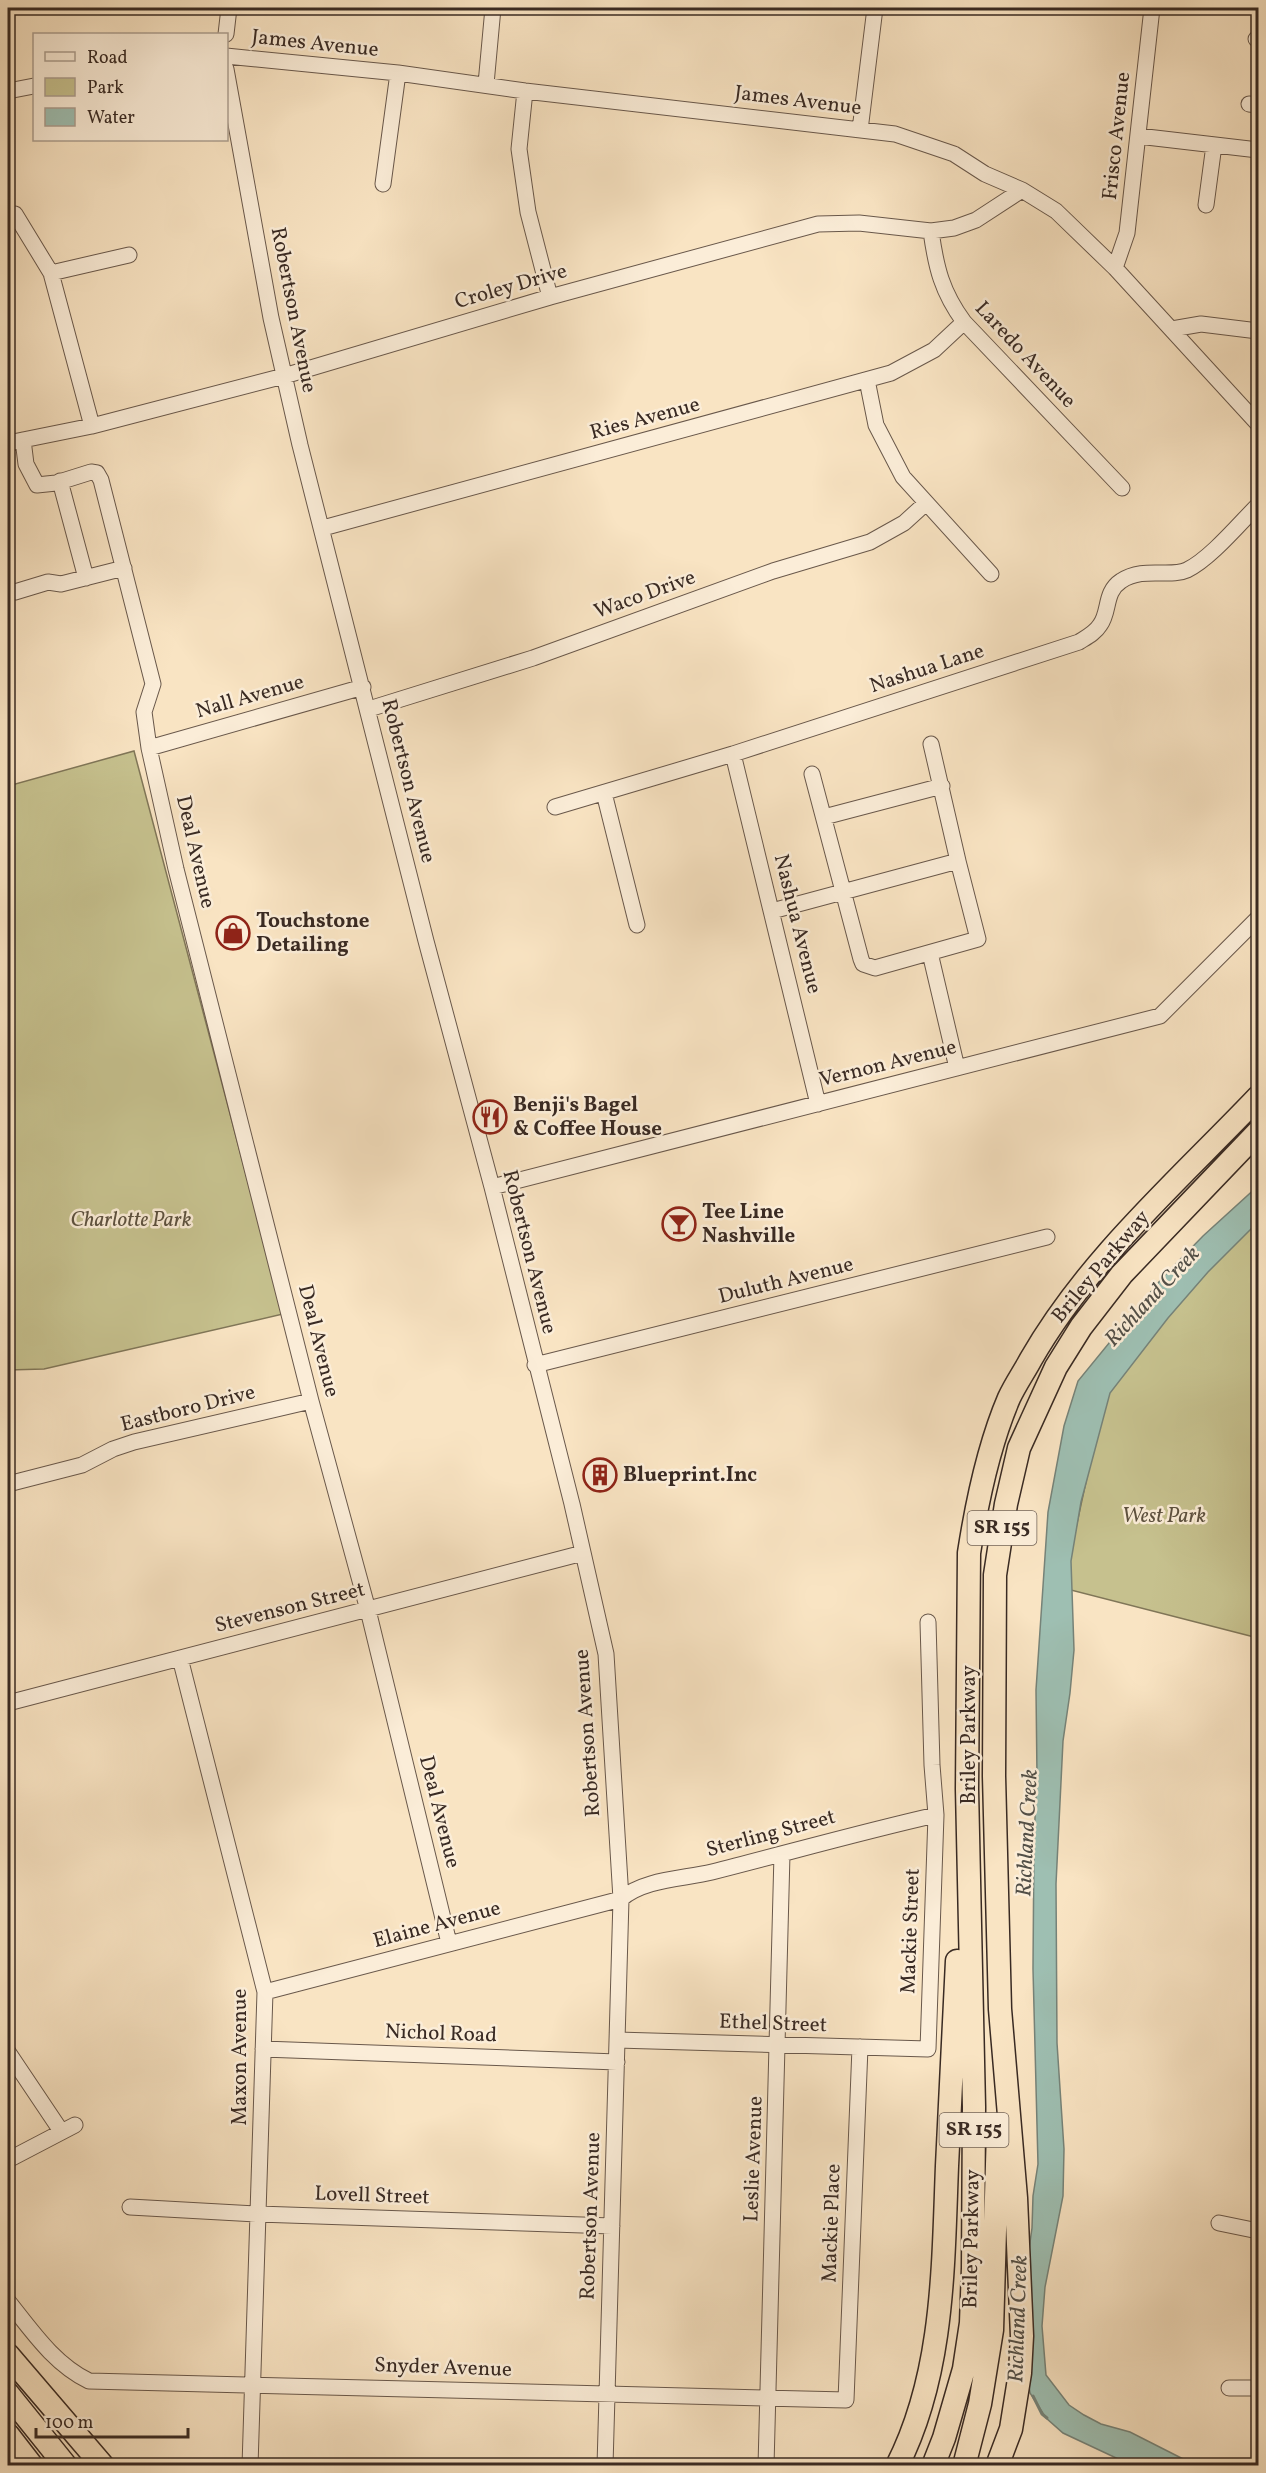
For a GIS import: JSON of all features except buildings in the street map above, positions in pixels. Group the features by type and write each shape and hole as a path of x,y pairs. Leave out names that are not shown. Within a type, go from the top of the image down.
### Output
{"highway":[{"name":"Briley Parkway","path":"933,2466 944,2438 964,2369 971,2323 974,2107 967,1789 969,1553 990,1451 1009,1397 1068,1300 1114,1245 1258,1097"},
{"name":"Briley Parkway","path":"997,2466 1011,2429 1020,2373 1022,2336 1016,2198 999,2009 994,1776 995,1575 1006,1504 1019,1448 1056,1367 1081,1327 1122,1275 1258,1132"},
{"path":"897,2466 923,2402 937,2329 943,2272 967,1789"},
{"path":"964,2466 980,2404 992,2330 999,2009"},
{"path":"8,2355 103,2466"},
{"path":"8,2394 66,2466"},
{"path":"8,2436 32,2466"},
{"path":"8,2449 20,2466"}],"street":[{"path":"226,33 229,8"},
{"path":"486,84 493,8"},
{"path":"860,129 875,8"},
{"name":"Frisco Avenue","path":"1115,268 1127,233 1152,8"},
{"name":"James Avenue","path":"228,56 398,73 525,91 860,129 895,134 954,154 985,174 1022,190 1056,211 1115,268 1258,424"},
{"path":"383,184 398,73"},
{"name":"Robertson Avenue","path":"228,80 271,318 284,376 429,950 492,1187 606,1654 621,1899 605,2466"},
{"path":"8,91 33,86"},
{"path":"525,91 519,149 528,212 550,297"},
{"path":"1138,136 1258,150"},
{"path":"1206,205 1214,145"},
{"name":"Croley Drive","path":"8,443 92,426 284,376 550,297 818,224 859,223 931,231 954,228 976,220 1022,190"},
{"path":"15,214 51,273 92,426"},
{"name":"Laredo Avenue","path":"931,231 935,266 951,304 964,322 1122,489"},
{"path":"51,273 129,255"},
{"name":"Ries Avenue","path":"323,528 867,380 910,365 934,350 964,322"},
{"path":"1172,329 1201,324 1258,331"},
{"path":"867,380 876,425 903,477 991,574"},
{"path":"23,440 27,464 37,485 60,481 86,578"},
{"name":"Deal Avenue","path":"60,481 83,473 97,473 101,480 153,684 144,712 149,748 176,869 311,1401 369,1610 449,1943"},
{"name":"Waco Drive","path":"369,709 533,658 773,571 870,542 904,523 926,503"},
{"name":"Nashua Lane","path":"555,807 734,754 1079,642 1095,632 1102,623 1107,597 1119,582 1135,574 1186,571 1202,560 1258,505"},
{"path":"15,592 48,582 61,584 124,568"},
{"name":"Nall Avenue","path":"149,748 363,687"},
{"path":"812,774 864,964 875,968 978,939 931,744"},
{"name":"Nashua Avenue","path":"734,754 818,1104"},
{"path":"824,818 942,786"},
{"path":"604,793 637,925"},
{"path":"772,911 958,861"},
{"name":"Vernon Avenue","path":"492,1187 1160,1016 1258,918"},
{"path":"930,953 957,1068"},
{"name":"Duluth Avenue","path":"536,1365 1047,1237"},
{"name":"Eastboro Drive","path":"8,1484 82,1465 112,1449 134,1442 311,1401"},
{"name":"Stevenson Street","path":"8,1703 583,1553"},
{"name":"Mackie Street","path":"928,1622 932,1765 936,1815 928,2049"},
{"name":"Maxon Avenue","path":"180,1658 265,1992 250,2466"},
{"name":"Sterling Street","path":"621,1899 634,1888 782,1854 858,1832 936,1815"},
{"name":"Leslie Avenue","path":"766,2466 779,2044 782,1854"},
{"name":"Elaine Avenue","path":"265,1992 621,1899"},
{"name":"Ethel Street","path":"617,2040 928,2049"},
{"name":"Mackie Place","path":"846,2400 860,2047"},
{"name":"Nichol Road","path":"263,2049 617,2062"},
{"path":"8,2052 68,2128 8,2160"},
{"name":"Lovell Street","path":"130,2207 258,2214 612,2226"},
{"path":"1219,2223 1258,2231"},
{"name":"Snyder Avenue","path":"8,2301 50,2352 70,2372 89,2381 846,2400"},
{"path":"1229,2388 1258,2388"}],"green space":[{"name":"Charlotte Park","path":"134,751 283,1314 44,1369 8,1370 8,786"},
{"name":"West Park","path":"1258,1214 1258,1638 1063,1588 1108,1380"}],"water":[{"path":"1258,1186 1258,1222 1208,1272 1168,1318 1110,1393 1081,1502 1071,1561 1074,1650 1063,1741 1056,1884 1057,2043 1064,2149 1063,2196 1045,2287 1042,2326 1046,2375 1069,2405 1101,2424 1130,2432 1195,2465 1131,2465 1063,2433 1046,2418 1030,2393 1025,2358 1026,2271 1038,2164 1033,1969 1037,1776 1036,1690 1048,1512 1064,1426 1078,1381 1163,1277 1203,1236"}],"waterway":[{"name":"Richland Creek","path":"1033,2396 1042,2414 1047,2418"}],"place":[{"name":"Touchstone Detailing","path":"233,933"},
{"name":"Benji's Bagel & Coffee House","path":"490,1117"},
{"name":"Tee Line Nashville","path":"679,1224"},
{"name":"Blueprint.Inc","path":"600,1475"}]}
